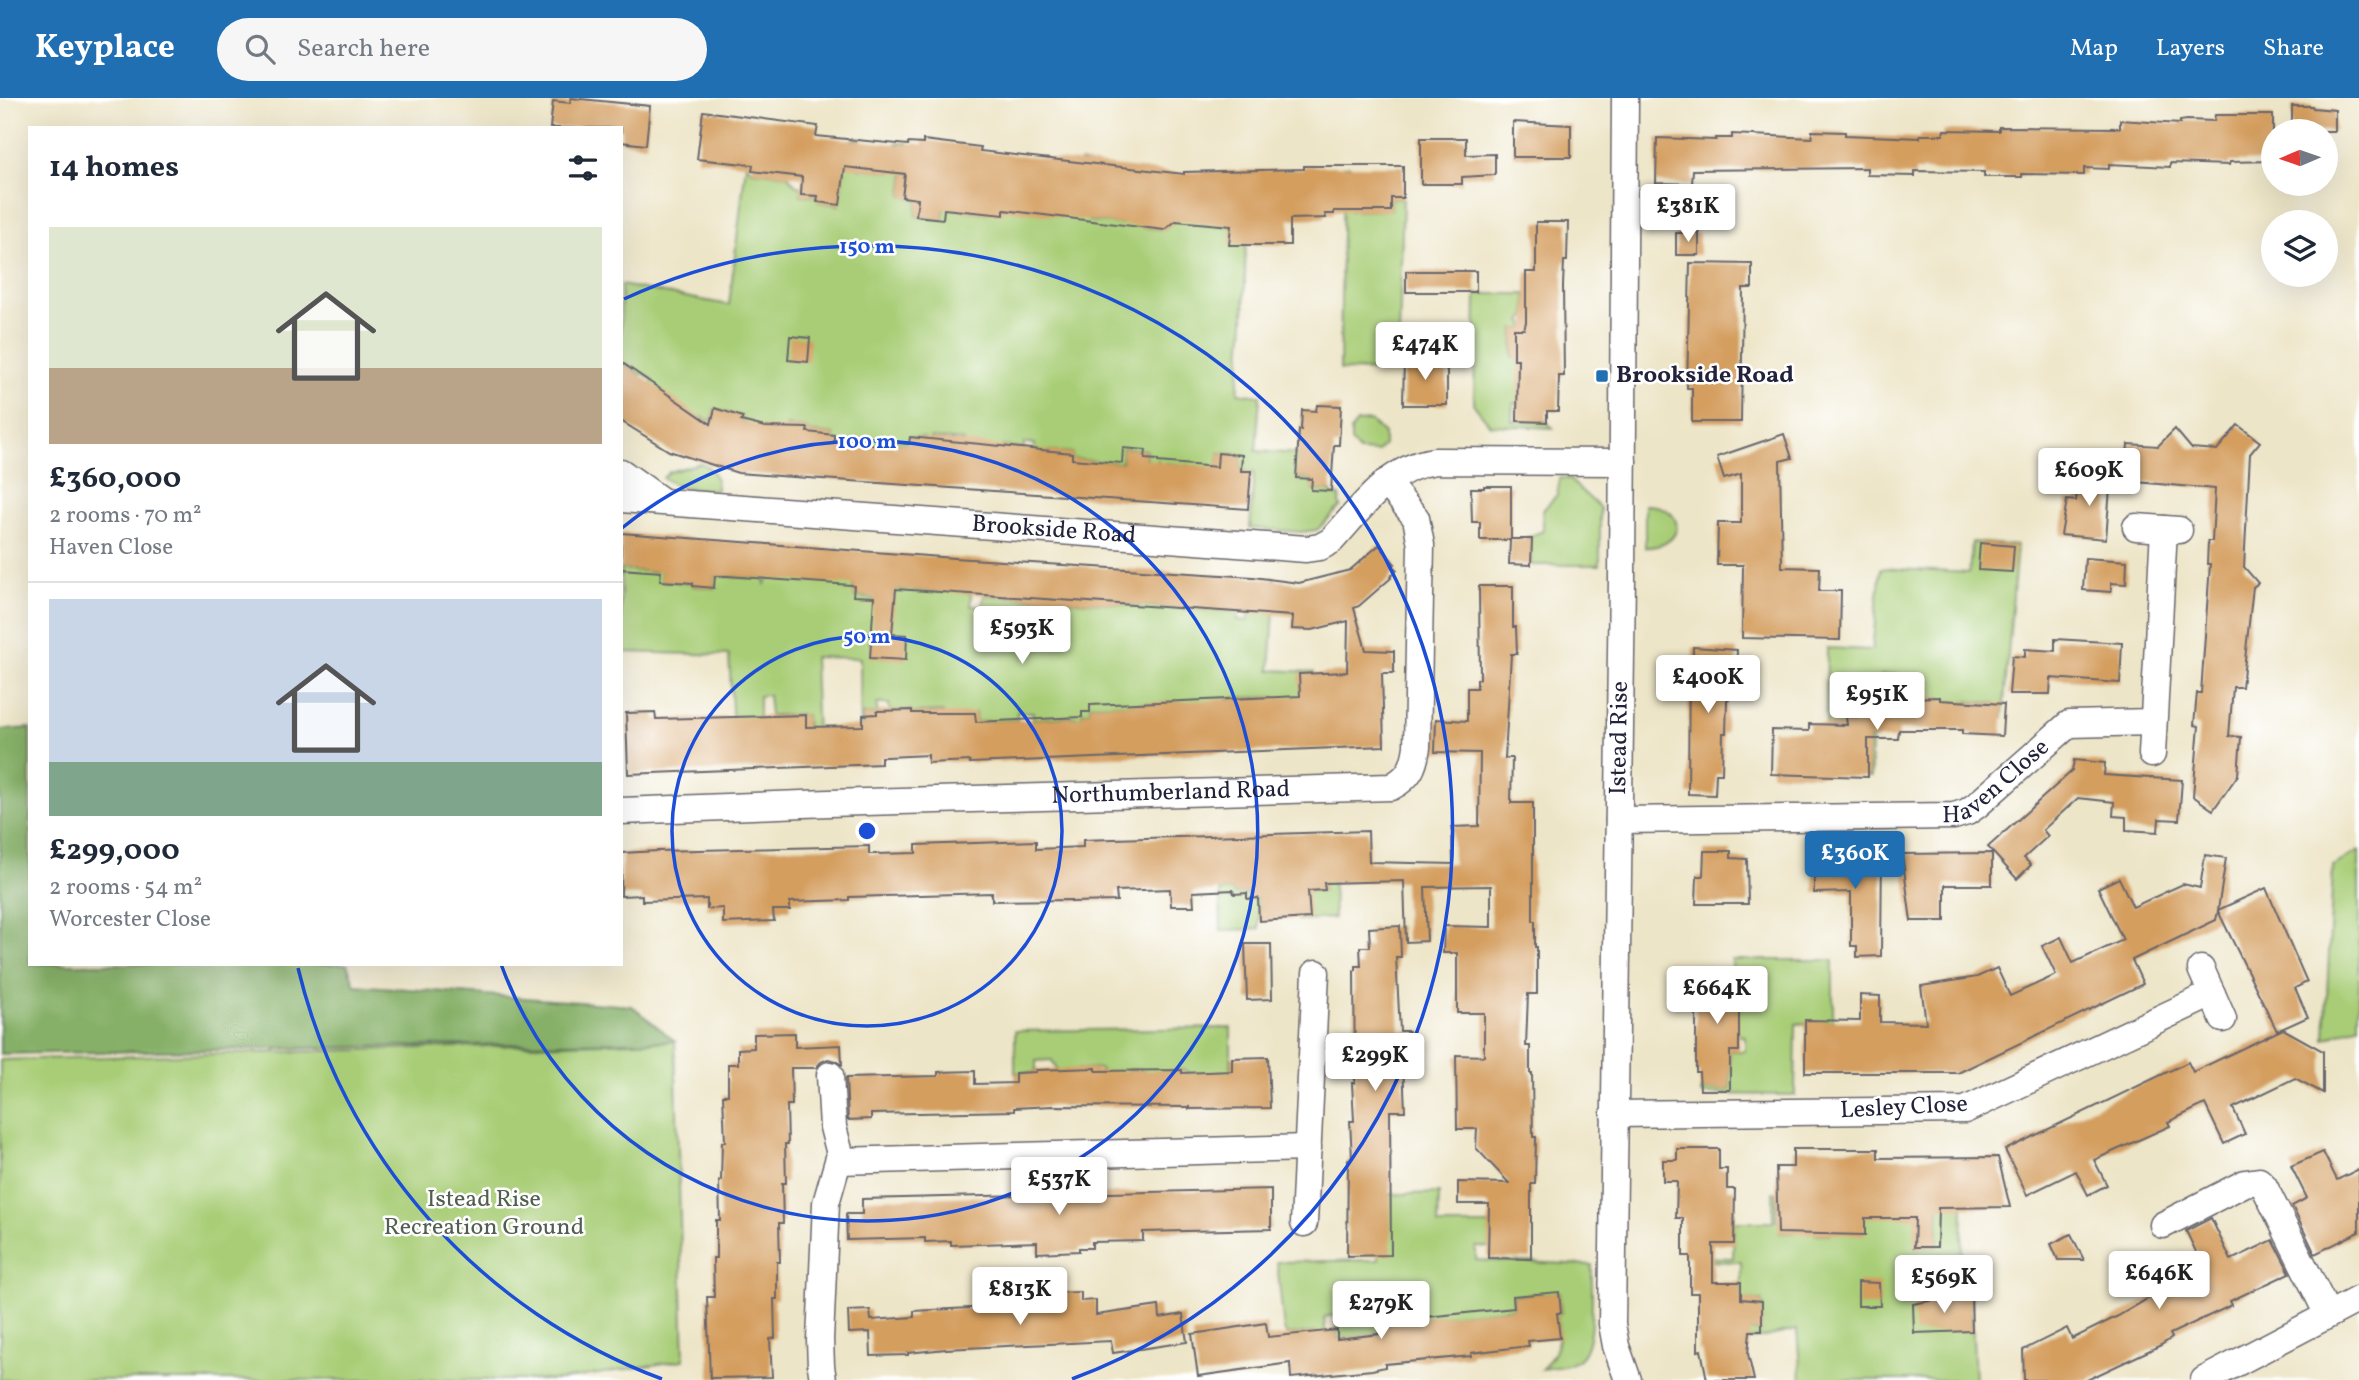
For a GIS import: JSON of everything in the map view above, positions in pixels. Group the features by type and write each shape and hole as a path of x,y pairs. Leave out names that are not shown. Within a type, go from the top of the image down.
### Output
{"street":[{"name":"Istead Rise","path":"1620,1379 1612,1324 1625,98"},
{"name":"Brookside Road","path":"623,499 1306,549 1320,547 1331,541 1385,482 1420,463 1623,462"},
{"path":"623,473 662,501"},
{"name":"Northumberland Road","path":"623,811 1391,787 1405,779 1414,765 1417,747 1421,545 1416,518 1385,482"},
{"path":"2136,527 2174,529 2153,722 2152,754"},
{"name":"Haven Close","path":"1619,820 1954,816 1978,805 2069,724 2153,722"},
{"path":"2201,969 2223,1019"},
{"path":"1304,1223 1316,973"},
{"name":"Lesley Close","path":"1614,1114 1965,1110 2212,994"},
{"path":"823,1380 820,1340 826,1203 839,1161 839,1145 833,1128 830,1075"},
{"path":"839,1161 1308,1148"},
{"path":"2163,1225 2245,1183 2259,1181 2264,1186 2328,1315"},
{"path":"2204,1380 2359,1299"}],"green space":[{"path":"861,139 858,168 893,172 896,143 908,143 902,196 918,199 916,216 943,219 947,180 952,209 986,213 988,193 1075,200 1080,162 1089,164 1089,221 1121,224 1137,220 1142,227 1164,230 1172,218 1246,227 1244,322 1238,393 1260,396 1256,451 1298,454 1297,478 1312,479 1312,490 1331,491 1331,495 1340,496 1341,506 1317,530 1301,532 1250,528 1254,473 1241,471 1241,455 1219,453 1217,469 1167,463 1158,465 1158,460 1145,465 1146,450 1123,448 1122,463 1072,459 1072,453 1050,451 1034,456 1035,444 1024,443 1024,448 1002,446 1001,454 964,451 964,441 930,438 928,449 923,448 924,438 911,437 909,447 893,442 890,446 834,442 834,435 807,432 807,428 787,426 785,439 778,438 741,421 742,417 715,409 712,421 682,411 651,384 653,380 623,363 623,285 729,305 746,164 752,171 787,175 797,186 802,187 801,195 818,196 818,202 839,205 848,141"},
{"path":"1343,166 1350,166 1351,211 1391,210 1391,198 1403,198 1398,371 1340,370"},
{"path":"1476,294 1526,294 1526,316 1522,321 1524,329 1514,329 1513,358 1518,359 1524,403 1513,403 1512,421 1547,422 1553,428 1490,425 1474,405"},
{"path":"1370,421 1384,434 1384,445 1377,452 1359,451 1351,442 1351,431 1357,422"},
{"path":"700,463 713,473 717,490 679,487 663,478 669,472"},
{"path":"1560,478 1569,479 1600,508 1600,565 1531,565 1531,539 1526,539 1543,531 1543,510 1557,495"},
{"path":"1645,505 1659,507 1675,519 1674,534 1668,541 1645,547"},
{"path":"1972,542 2017,546 2003,716 1994,703 1965,701 1940,713 1940,698 1906,698 1906,679 1898,679 1898,674 1881,675 1880,698 1876,698 1876,739 1871,739 1871,777 1868,777 1868,729 1847,717 1847,729 1826,726 1827,648 1872,650 1881,568 1969,573"},
{"path":"838,549 852,573 854,596 874,599 896,589 943,592 948,589 971,594 971,606 983,606 984,595 1238,612 1238,620 1248,621 1249,613 1272,601 1274,578 1276,581 1270,670 1314,672 1316,729 1275,697 1228,698 1228,701 1090,705 1090,712 1082,712 1083,736 1077,717 1033,719 1033,712 1017,712 1017,720 976,722 975,713 945,746 943,712 912,713 911,710 894,711 890,714 889,704 877,704 877,714 863,715 864,740 861,740 860,658 814,657 817,741 807,742 806,715 770,715 768,695 759,696 759,716 733,728 729,655 623,652 623,569 654,572 661,570 661,581 692,583 694,574 693,586 714,588 715,576 763,578 765,584 769,578 837,571"},
{"path":"28,728 28,966 348,966 355,985 632,1006 675,1041 0,1054 0,730"},
{"path":"2359,851 2359,1025 2325,1039 2333,866"},
{"path":"1333,874 1334,918 1298,920 1297,891 1324,890 1324,875"},
{"path":"1233,890 1234,894 1247,893 1248,899 1258,898 1259,929 1221,930 1220,891"},
{"path":"1732,960 1833,960 1833,1021 1796,1024 1795,1095 1701,1094 1701,1090 1730,1090 1730,1051 1745,1051 1745,1036 1729,1035 1701,1003 1695,1002 1740,997 1740,979 1732,979"},
{"path":"1231,1028 1231,1074 1188,1074 1188,1071 1182,1070 1144,1073 1142,1069 1129,1070 1128,1073 1101,1073 1101,1070 1096,1068 1058,1071 1051,1060 1036,1061 1036,1072 1015,1073 1015,1031"},
{"name":"Istead Rise Recreation Ground","path":"675,1041 684,1360 561,1380 0,1380 0,1060"},
{"path":"1773,1192 1776,1193 1779,1233 1793,1233 1815,1220 1815,1234 1831,1234 1831,1220 1918,1204 1915,1247 1937,1247 1939,1206 1963,1206 1961,1295 1971,1293 1975,1380 1801,1380 1797,1330 1722,1346 1721,1334 1698,1334 1697,1332 1761,1331 1762,1301 1707,1299 1741,1295 1741,1262 1699,1261 1691,1257 1733,1258 1734,1225 1691,1222 1773,1222"},
{"path":"1439,1193 1438,1225 1493,1225 1489,1247 1476,1247 1476,1260 1592,1265 1591,1328 1585,1351 1580,1358 1567,1365 1542,1369 1552,1356 1557,1343 1557,1313 1561,1313 1559,1292 1513,1296 1514,1308 1388,1322 1387,1310 1378,1311 1379,1330 1382,1334 1335,1339 1335,1315 1324,1317 1326,1338 1317,1332 1287,1335 1284,1330 1277,1262 1379,1260 1372,1195"}],"building":[{"path":"571,98 650,106 646,145 623,142 623,126 550,126 553,101 570,103"},
{"path":"2292,106 2335,110 2335,119 2292,119"},
{"path":"703,111 818,126 816,136 908,145 923,144 923,140 981,147 980,151 1184,174 1304,169 1304,166 1403,166 1403,198 1391,198 1391,211 1334,211 1334,214 1325,214 1326,218 1290,219 1290,245 1229,245 1231,226 1176,221 1164,230 1004,210 1004,215 944,209 943,219 916,216 918,199 902,197 905,174 845,167 840,205 817,202 818,196 801,195 802,177 752,171 753,165 697,159"},
{"path":"2215,115 2273,115 2273,119 2261,119 2261,161 2230,162 2229,165 2170,163 2170,167 2109,164 2109,169 2084,168 2084,175 2022,174 2022,177 1984,177 1984,172 1915,171 1915,176 1867,175 1867,168 1693,170 1692,184 1656,183 1657,138 1716,140 1732,138 1732,134 1812,138 1812,131 1920,138 1920,135 1943,135 1944,130 1999,131 1999,127 2120,128 2120,120 2180,124 2180,121 2187,120 2214,121"},
{"path":"1513,122 1571,125 1571,157 1513,157"},
{"path":"1421,138 1466,138 1466,155 1495,154 1495,175 1462,177 1462,184 1421,184"},
{"path":"1536,222 1568,222 1563,286 1564,376 1559,376 1558,411 1547,411 1547,422 1517,421 1518,359 1514,359 1514,329 1524,329 1526,322 1526,272 1536,272"},
{"path":"1676,233 1699,233 1699,255 1676,255"},
{"path":"1690,263 1752,264 1752,288 1743,288 1741,422 1692,422 1692,388 1687,388"},
{"path":"1406,271 1476,271 1476,292 1406,292"},
{"path":"790,336 810,338 808,362 788,360"},
{"path":"1404,357 1444,360 1447,369 1447,405 1403,405"},
{"path":"623,363 711,424 715,408 743,417 741,421 765,427 808,428 807,432 834,435 834,441 896,446 896,443 909,444 910,437 1072,453 1072,459 1122,463 1123,448 1146,450 1145,459 1158,462 1217,467 1218,453 1242,455 1241,471 1251,471 1248,509 738,473 669,451 623,422"},
{"path":"1317,405 1341,406 1339,445 1334,445 1331,491 1311,490 1312,479 1296,478 1302,410 1316,411"},
{"path":"2238,425 2260,442 2250,454 2244,567 2258,583 2253,587 2242,687 2233,687 2229,736 2241,737 2238,775 2213,810 2193,796 2199,726 2194,725 2197,693 2201,693 2210,564 2207,564 2208,541 2212,541 2215,489 2125,481 2128,444 2158,446 2175,429 2191,448 2217,450"},
{"path":"1784,434 1792,458 1780,461 1782,567 1820,568 1819,591 1841,591 1840,640 1742,638 1743,565 1717,565 1718,523 1741,523 1741,474 1724,479 1717,457"},
{"path":"2079,473 2111,476 2106,539 2061,535 2067,500 2076,501"},
{"path":"1511,486 1511,539 1532,539 1531,565 1509,564 1510,540 1480,540 1480,522 1472,522 1471,488"},
{"path":"623,533 1253,577 1299,583 1350,570 1379,545 1397,570 1354,608 1366,650 1394,651 1394,673 1382,673 1384,746 970,763 928,763 928,755 881,757 881,764 628,774 626,713 655,712 656,719 806,715 806,727 863,726 863,715 877,714 877,711 975,713 976,722 1082,717 1082,712 1090,712 1090,705 1300,696 1299,674 1347,672 1348,621 1312,630 1292,629 1293,616 896,589 892,634 907,635 906,660 870,658 874,597 853,596 854,586 715,576 714,588 693,586 693,583 660,581 661,572 623,569"},
{"path":"1980,543 2014,546 2012,572 1978,570"},
{"path":"2085,558 2127,561 2126,584 2111,583 2111,592 2083,590"},
{"path":"1479,586 1513,586 1513,627 1516,627 1517,654 1511,654 1505,758 1512,758 1511,803 1533,803 1533,921 1537,947 1537,994 1528,994 1526,1046 1530,1046 1533,1137 1536,1137 1535,1184 1531,1184 1531,1259 1488,1258 1489,1204 1458,1204 1458,1182 1509,1183 1476,1148 1477,1129 1457,1129 1456,1055 1484,1056 1484,1013 1457,1013 1457,953 1443,953 1444,926 1491,927 1491,886 1425,887 1427,941 1406,942 1404,881 1324,883 1325,890 1308,891 1310,918 1259,921 1258,898 1247,899 1247,893 1234,894 1233,890 1193,892 1194,906 1171,906 1170,889 1116,891 1117,901 992,901 992,893 849,897 849,900 790,902 790,910 773,910 774,921 723,923 723,908 707,909 707,899 642,901 642,895 623,896 623,853 658,851 869,846 869,854 916,853 916,845 1036,841 1036,849 1083,847 1083,840 1368,831 1369,862 1453,864 1452,827 1479,826 1480,753 1435,752 1436,719 1467,721 1467,688 1477,688 1477,679 1480,679"},
{"path":"2055,639 2122,643 2120,683 2051,678 2050,694 2009,694 2012,656 2025,657 2025,649 2055,651"},
{"path":"1693,647 1737,650 1735,695 1727,700 1722,774 1716,774 1715,795 1688,794 1689,659 1693,659"},
{"path":"1879,679 1906,679 1906,698 1940,697 1940,700 2004,704 2002,736 1962,734 1962,730 1899,730 1898,739 1868,739 1868,777 1771,774 1772,730 1809,731 1809,724 1847,725 1846,717 1876,717 1876,698 1880,698"},
{"path":"2074,760 2105,763 2104,775 2182,780 2179,820 2159,819 2158,832 2126,830 2126,817 2113,816 2114,802 2078,798 2043,830 2048,836 2024,858 2031,865 2017,879 1988,847 2072,771"},
{"path":"1814,849 1882,849 1881,956 1857,957 1857,946 1851,946 1851,892 1814,893"},
{"path":"1704,851 1731,851 1731,858 1747,859 1748,904 1696,904 1697,876 1703,876"},
{"path":"1992,853 1992,885 1945,885 1945,921 1911,921 1902,854"},
{"path":"2205,855 2226,858 2218,910 2266,888 2307,982 2295,988 2308,1017 2277,1031 2218,911 2216,920 2132,960 2143,984 1958,1073 1805,1073 1805,1020 1860,1021 1860,995 1880,996 1880,1022 1926,1023 1921,986 1977,977 1997,968 2010,996 2056,975 2042,946 2061,937 2073,963 2123,940 2098,888 2119,878 2133,907 2183,884 2200,888"},
{"path":"1400,926 1401,957 1396,957 1400,1031 1409,1031 1410,1056 1403,1065 1405,1111 1390,1111 1391,1255 1347,1256 1348,1159 1352,1158 1350,1121 1354,1121 1352,1083 1355,1083 1354,971 1356,966 1361,966 1360,947 1370,947 1369,928"},
{"path":"1245,944 1271,944 1272,999 1247,1000"},
{"path":"1696,970 1739,970 1739,1051 1730,1051 1730,1090 1700,1090 1699,1072 1696,1072"},
{"path":"2283,1029 2323,1051 2323,1093 2295,1078 2233,1108 2245,1134 2224,1144 2205,1104 2168,1122 2170,1126 2094,1160 2107,1185 2088,1195 2076,1171 2027,1195 2005,1150 2188,1062 2193,1072"},
{"path":"795,1033 795,1047 841,1045 842,1065 828,1059 816,1068 791,1068 792,1105 787,1105 786,1183 782,1183 783,1223 779,1223 780,1262 777,1262 777,1299 774,1299 775,1338 770,1339 772,1377 710,1378 707,1297 714,1297 713,1258 716,1258 716,1220 720,1220 719,1181 722,1142 725,1142 723,1095 728,1095 728,1064 738,1064 738,1049 754,1048 754,1034"},
{"path":"1268,1057 1270,1108 1053,1106 1014,1108 1014,1111 871,1114 871,1119 848,1120 846,1078 938,1076 938,1072 975,1071 975,1084 1015,1083 1015,1073 1036,1070 1096,1068 1096,1071 1182,1070 1182,1073 1232,1071 1232,1058"},
{"path":"1677,1149 1719,1149 1719,1169 1727,1169 1727,1189 1735,1189 1734,1244 1713,1244 1713,1282 1741,1282 1741,1299 1762,1301 1762,1331 1750,1331 1748,1354 1754,1380 1707,1380 1701,1350 1698,1351 1698,1293 1690,1293 1690,1256 1683,1256 1683,1218 1676,1218 1677,1181 1663,1181 1663,1160 1677,1160"},
{"path":"1793,1149 1878,1149 1878,1158 1998,1157 2010,1207 1938,1208 1937,1247 1914,1247 1915,1218 1865,1218 1865,1235 1778,1233 1776,1167 1793,1167"},
{"path":"2323,1152 2337,1180 2359,1169 2359,1232 2315,1254 2292,1206 2307,1198 2291,1166"},
{"path":"1271,1189 1271,1229 1143,1232 1143,1241 1092,1242 1092,1248 1079,1248 1079,1251 1037,1253 1037,1242 951,1245 951,1241 925,1242 925,1238 847,1240 846,1214 862,1214 862,1199"},
{"path":"2211,1218 2231,1260 2273,1240 2290,1273 2230,1301 2232,1305 2170,1334 2172,1338 2161,1345 2087,1380 2024,1380 2023,1350 2067,1328 2072,1339 2118,1316 2159,1292 2154,1281 2200,1260 2186,1231"},
{"path":"2071,1234 2084,1260 2058,1260 2051,1244"},
{"path":"1858,1282 1879,1283 1880,1306 1858,1306"},
{"path":"1081,1292 1081,1301 1096,1300 1096,1315 1159,1306 1160,1318 1183,1314 1187,1342 1113,1353 1111,1341 946,1349 908,1355 871,1356 870,1332 849,1333 848,1311 870,1310 871,1320 914,1317 914,1311 1028,1305 1028,1294"},
{"path":"1559,1292 1561,1313 1557,1313 1560,1338 1528,1341 1529,1346 1471,1353 1471,1356 1385,1364 1385,1367 1372,1370 1291,1378 1290,1363 1198,1376 1192,1334 1266,1323 1268,1337 1337,1330 1337,1339 1379,1334 1378,1322 1514,1308 1513,1296"},
{"path":"1971,1293 1972,1331 1914,1333 1913,1304"}],"place":[{"name":"Brookside Road","path":"1602,376"}]}
